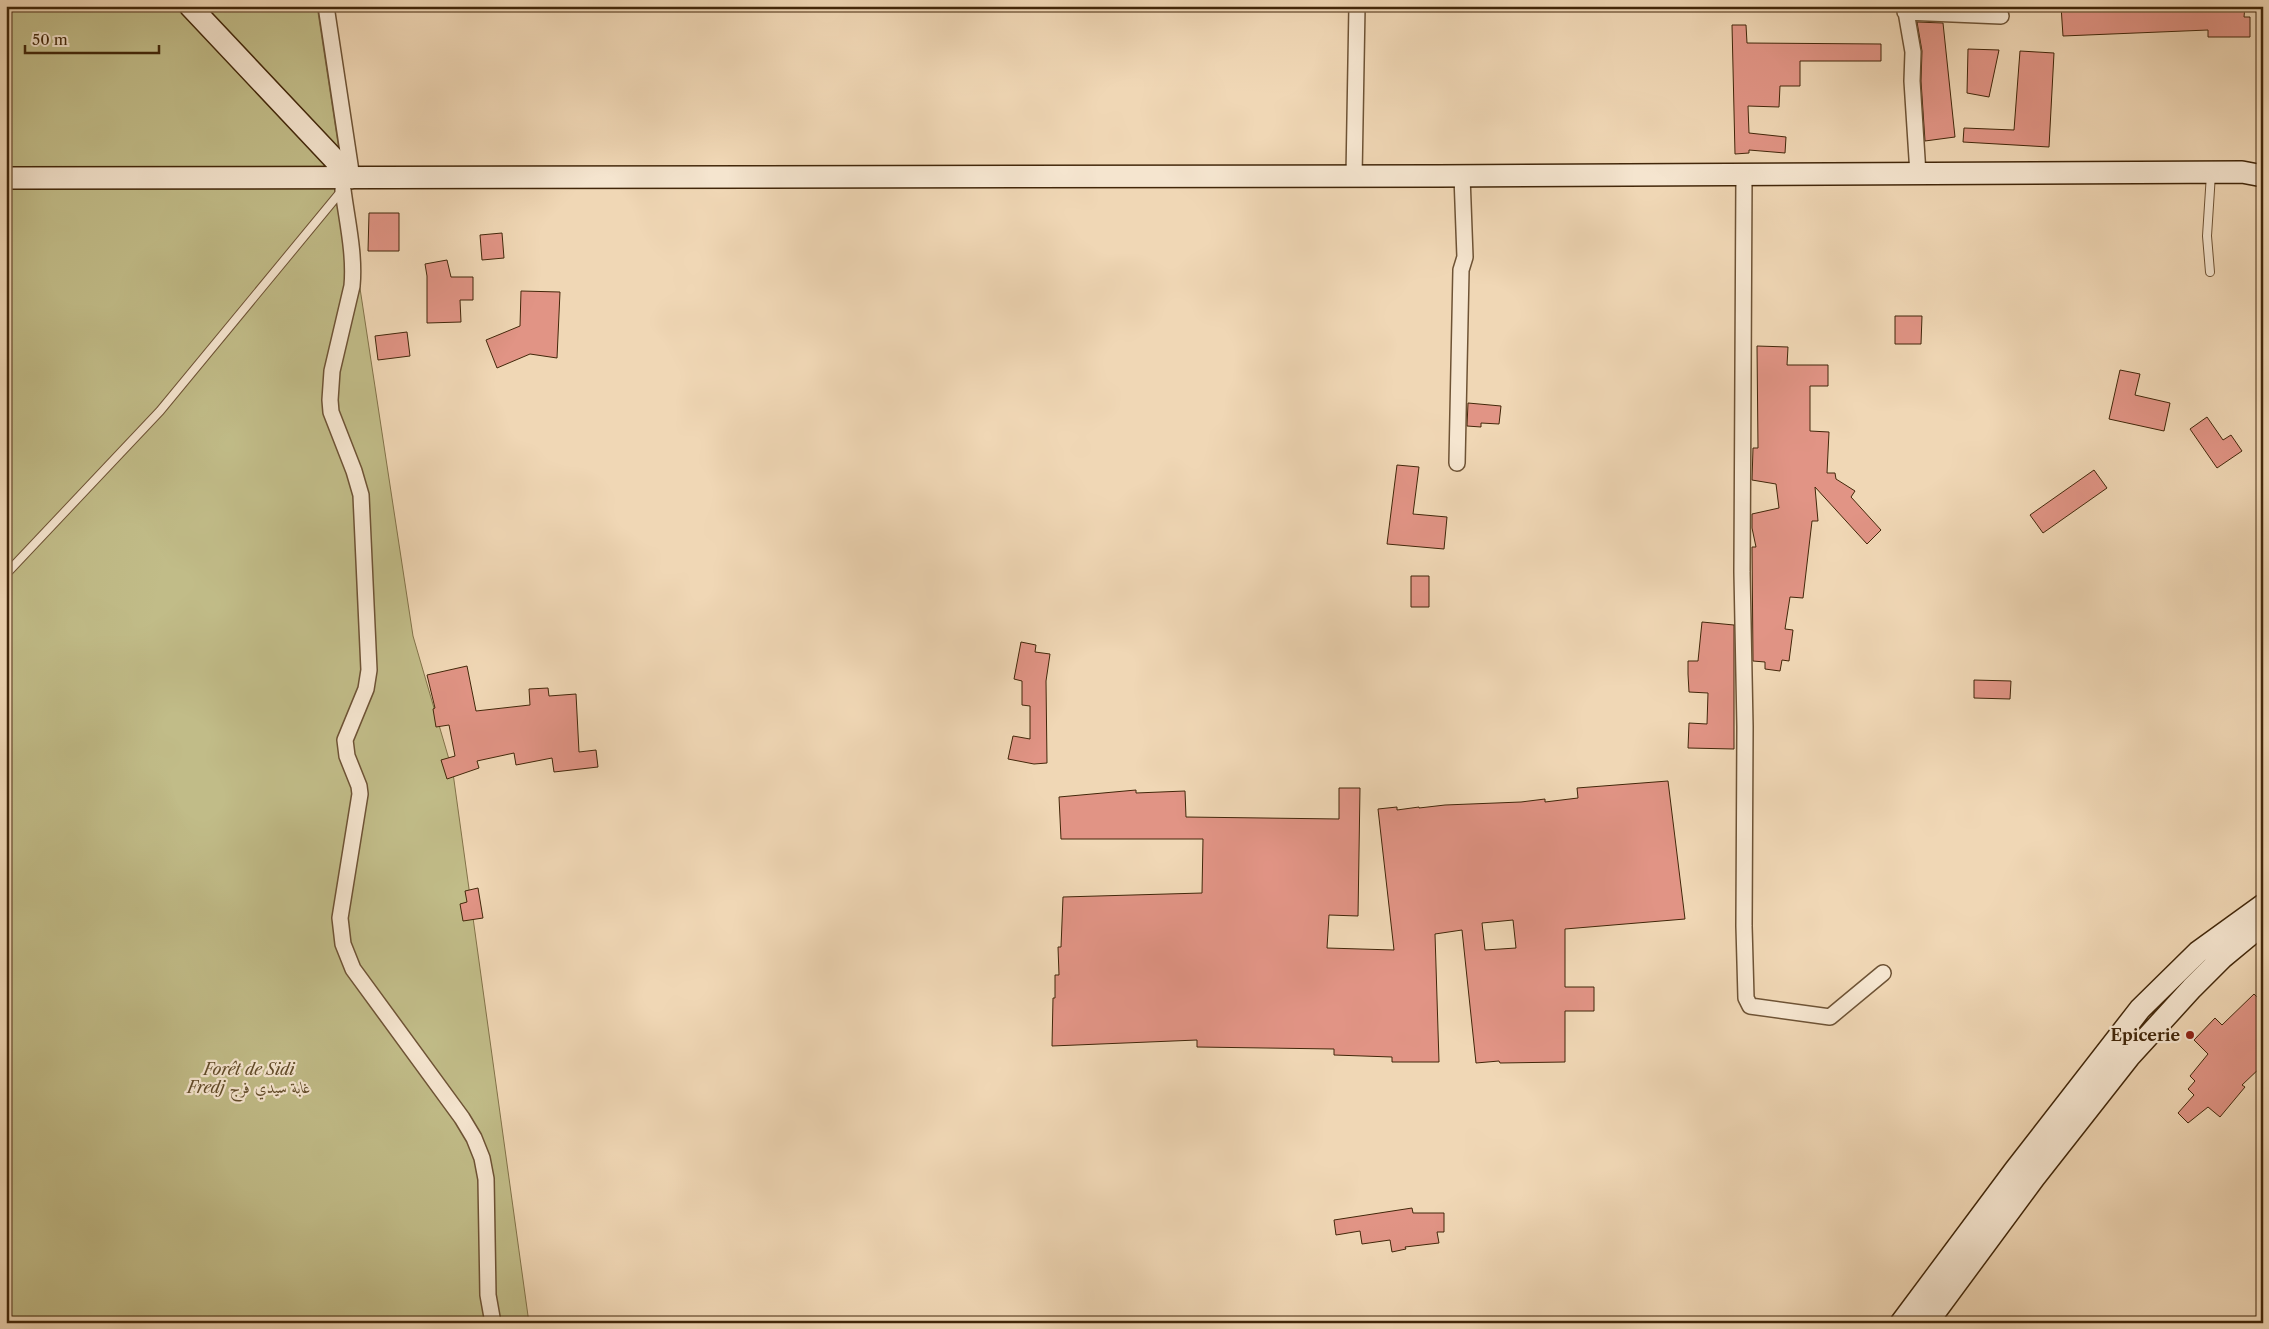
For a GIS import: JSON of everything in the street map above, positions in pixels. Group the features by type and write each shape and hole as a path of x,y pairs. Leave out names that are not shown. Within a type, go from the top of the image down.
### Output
{"main road":[{"path":"190,6 347,184"},
{"path":"6,178 347,184 1354,176 2212,172 2242,172 2263,176"},
{"path":"1901,1323 2080,1085 2140,1009 2198,952 2263,905"},
{"path":"1927,1323 2034,1178 2135,1050 2222,958 2263,924"}],"street":[{"path":"326,6 347,184 353,262 352,286 332,371 330,400 331,412 354,471 362,502 369,660 366,689 345,740 347,756 359,786 360,794 340,918 343,944 353,969 462,1118 479,1151 486,1179 488,1295 493,1323"},
{"path":"1354,176 1356,6"},
{"path":"1918,174 1912,81 1913,52 1905,9 2001,16"},
{"path":"1744,175 1742,572 1745,727 1744,926 1746,998 1750,1006 1830,1017 1883,973"},
{"path":"1457,463 1461,270 1465,257 1462,176"}],"lane":[{"path":"2210,272 2208,236 2212,172"},
{"path":"6,574 160,411 347,184"},
{"path":"6,1319 10,1323"}],"green space":[{"name":"Forêt de Sidi Fredj غابة سيدي فرج","path":"6,6 317,6 413,636 453,773 529,1323 6,1323"}],"building":[{"path":"2061,6 2245,6 2244,17 2250,17 2250,37 2208,37 2208,30 2063,36"},
{"path":"1917,22 1943,23 1955,137 1925,141 1921,81 1922,51"},
{"path":"1732,25 1746,25 1747,43 1881,44 1881,61 1800,61 1800,86 1780,86 1779,107 1748,106 1749,133 1786,137 1785,153 1749,150 1749,153 1735,154"},
{"path":"1968,49 1999,50 1989,97 1967,93"},
{"path":"2020,51 2054,53 2049,147 1963,142 1964,128 2014,130"},
{"path":"369,213 399,213 399,251 368,251"},
{"path":"502,233 504,258 482,260 480,235"},
{"path":"447,260 451,277 473,277 473,300 460,300 461,322 427,323 427,276 425,264"},
{"path":"521,291 560,292 557,358 530,354 497,368 486,340 520,326"},
{"path":"1895,316 1922,316 1921,344 1895,344"},
{"path":"407,332 410,356 378,360 375,336"},
{"path":"1757,346 1788,347 1787,365 1828,365 1828,386 1810,386 1810,431 1829,432 1827,473 1835,473 1836,479 1855,491 1851,497 1881,530 1867,544 1815,487 1818,521 1812,521 1803,598 1790,597 1785,629 1793,630 1789,661 1782,660 1780,671 1765,669 1765,662 1753,661 1752,547 1756,547 1752,528 1752,514 1779,508 1776,484 1752,480 1753,448 1758,448"},
{"path":"2120,370 2140,374 2135,395 2170,403 2164,431 2109,419"},
{"path":"1468,403 1501,406 1499,424 1481,423 1481,427 1467,426"},
{"path":"2207,417 2223,440 2231,435 2242,451 2217,468 2190,429"},
{"path":"1397,465 1419,467 1413,514 1447,517 1444,549 1387,544"},
{"path":"2094,470 2107,488 2043,533 2030,515"},
{"path":"1411,576 1429,576 1429,607 1411,607"},
{"path":"1702,622 1734,625 1734,749 1688,748 1689,723 1707,724 1708,693 1689,692 1688,674 1688,661 1698,661"},
{"path":"1021,642 1036,645 1035,652 1050,654 1046,681 1047,763 1034,764 1008,759 1013,736 1030,739 1030,706 1022,705 1022,681 1014,679"},
{"path":"467,666 476,711 530,705 529,689 548,688 549,696 576,694 579,752 596,750 598,767 554,772 552,758 516,765 514,753 477,761 479,768 447,779 441,760 455,756 449,725 436,727 433,709 435,708 427,675"},
{"path":"1974,680 2011,681 2010,699 1974,698"},
{"path":"1668,781 1685,919 1565,929 1565,987 1594,987 1594,1011 1565,1011 1565,1062 1500,1063 1499,1061 1476,1063 1462,930 1435,934 1439,1062 1392,1062 1392,1057 1334,1055 1334,1049 1197,1047 1197,1040 1052,1046 1053,998 1055,998 1055,975 1059,975 1058,947 1061,947 1063,897 1202,893 1203,839 1061,839 1059,797 1136,790 1136,793 1185,791 1186,817 1339,819 1339,788 1360,788 1358,916 1329,915 1327,948 1394,950 1378,809 1397,807 1397,810 1545,799 1545,802 1578,798 1577,788","holes":["1513,920 1516,948 1485,950 1482,923"]},
{"path":"478,888 483,918 463,921 460,904 467,902 465,891"},
{"path":"2254,994 2263,1003 2263,1065 2242,1085 2245,1087 2220,1117 2208,1107 2188,1123 2178,1113 2194,1095 2188,1089 2195,1081 2190,1076 2208,1054 2194,1040 2215,1018 2222,1025"},
{"path":"1412,1208 1413,1213 1444,1213 1444,1232 1437,1232 1439,1243 1405,1247 1406,1249 1392,1252 1390,1240 1362,1244 1360,1231 1336,1235 1334,1220"}],"place":[{"name":"Epicerie","path":"2190,1035"}]}
